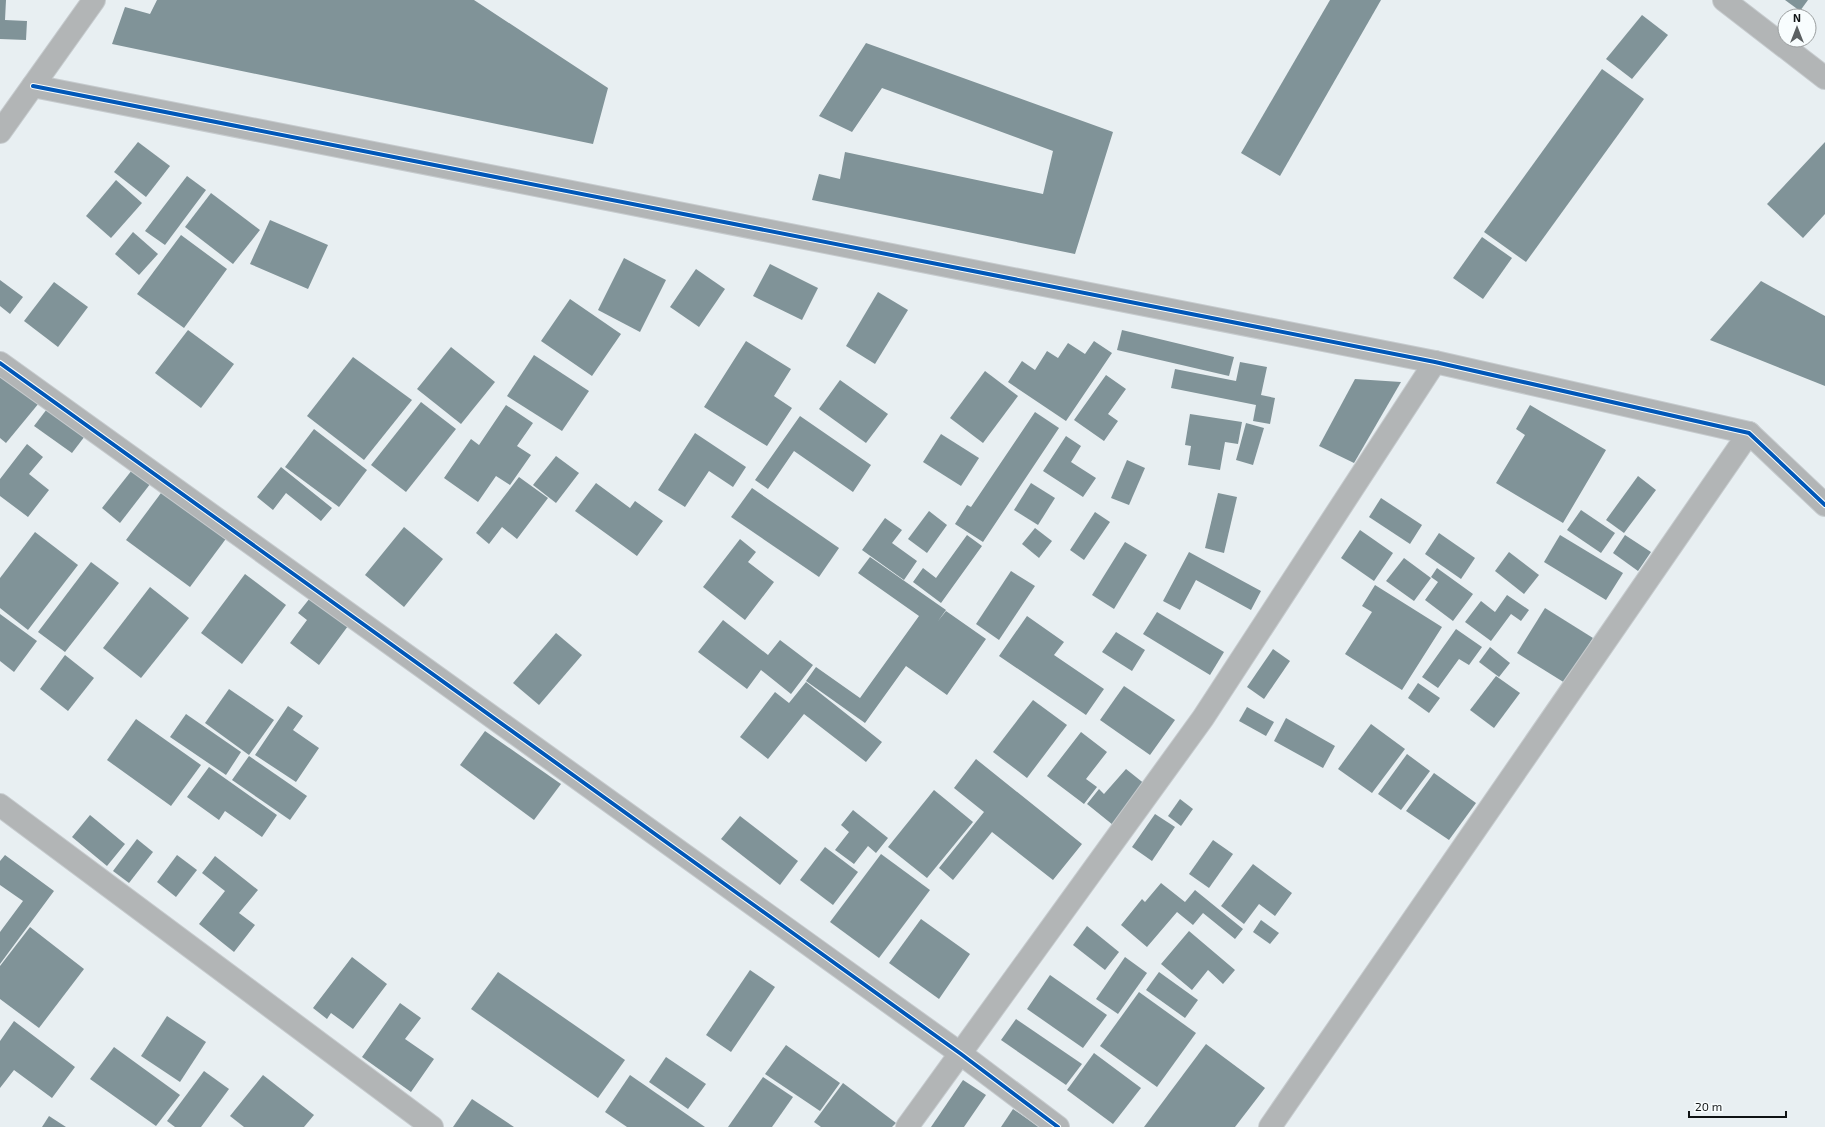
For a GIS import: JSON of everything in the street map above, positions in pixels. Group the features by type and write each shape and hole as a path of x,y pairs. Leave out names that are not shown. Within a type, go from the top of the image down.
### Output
{"street":[{"path":"0,132 94,0"},
{"path":"1724,0 1825,78"},
{"path":"33,86 1435,362 1750,433 1825,505"},
{"path":"907,1127 1203,718 1435,362"},
{"path":"0,363 961,1054 1058,1127"},
{"path":"1270,1127 1750,433"},
{"path":"0,805 432,1127"}],"building":[{"path":"0,0 6,0 5,20 27,21 26,40 0,39"},
{"path":"157,0 474,0 608,88 593,144 112,44 125,7 150,14"},
{"path":"1330,0 1381,0 1280,176 1241,153"},
{"path":"1785,0 1808,0 1802,8 1796,8"},
{"path":"1642,15 1668,35 1632,79 1606,59"},
{"path":"866,43 1113,132 1075,254 812,200 819,174 840,179 845,152 1043,194 1053,151 882,88 852,132 819,116"},
{"path":"1602,69 1644,99 1526,262 1484,232"},
{"path":"138,142 170,166 146,197 114,172"},
{"path":"1825,142 1825,214 1803,238 1767,204"},
{"path":"187,176 206,190 165,245 145,231"},
{"path":"116,180 142,203 111,238 86,216"},
{"path":"211,193 260,230 233,264 185,227"},
{"path":"270,220 328,245 308,289 250,264"},
{"path":"133,232 158,254 139,275 115,254"},
{"path":"181,235 227,269 184,328 137,294"},
{"path":"1482,237 1512,258 1483,299 1453,278"},
{"path":"624,258 666,280 640,332 598,310"},
{"path":"770,264 818,288 802,320 753,296"},
{"path":"696,269 725,289 699,327 670,307"},
{"path":"0,280 23,297 10,314 0,306"},
{"path":"1761,281 1825,316 1825,386 1710,340"},
{"path":"54,282 88,307 58,347 24,321"},
{"path":"878,292 908,310 875,364 846,346"},
{"path":"570,299 621,334 592,376 541,341"},
{"path":"188,330 234,364 201,408 155,373"},
{"path":"1122,330 1234,357 1229,376 1117,350"},
{"path":"746,341 791,369 774,396 792,408 767,446 704,407"},
{"path":"1094,341 1112,353 1066,421 1008,382 1022,361 1035,370 1047,351 1058,358 1068,343 1085,354"},
{"path":"451,347 495,382 461,424 417,389"},
{"path":"534,355 589,391 562,431 507,396"},
{"path":"353,357 412,400 364,460 307,416"},
{"path":"1240,362 1267,367 1261,395 1275,398 1270,424 1253,421 1256,405 1171,388 1175,369 1236,381"},
{"path":"985,371 1018,396 983,443 950,418"},
{"path":"1106,375 1126,389 1108,414 1118,421 1104,441 1074,420"},
{"path":"0,376 39,403 6,443 0,438"},
{"path":"1355,379 1401,382 1354,463 1319,446"},
{"path":"840,380 888,414 866,443 819,409"},
{"path":"421,402 456,429 406,492 371,465"},
{"path":"50,405 88,432 72,453 34,426"},
{"path":"506,405 533,423 517,446 531,455 510,485 496,476 478,502 444,478 471,439 479,445"},
{"path":"1530,405 1606,450 1563,523 1496,483 1525,435 1516,429"},
{"path":"1035,412 1059,428 983,542 955,524 967,505 971,507"},
{"path":"1190,414 1242,422 1238,444 1225,442 1220,470 1188,465 1191,446 1185,445"},
{"path":"800,416 871,465 853,492 794,451 768,489 755,480"},
{"path":"1246,423 1264,428 1253,465 1236,460"},
{"path":"314,429 367,470 339,507 285,467"},
{"path":"695,433 746,467 733,487 709,471 685,507 658,490"},
{"path":"941,434 979,458 961,486 923,462"},
{"path":"1066,436 1081,446 1071,462 1096,478 1083,497 1043,471"},
{"path":"27,444 43,457 29,474 49,490 28,517 0,496 0,479"},
{"path":"556,456 579,473 556,503 533,485"},
{"path":"1127,460 1145,468 1129,505 1111,498"},
{"path":"136,465 154,479 120,523 102,508"},
{"path":"281,467 332,508 321,521 286,493 273,510 257,497"},
{"path":"1638,476 1656,490 1624,533 1606,520"},
{"path":"519,477 548,498 517,539 502,527 489,544 476,533"},
{"path":"596,483 630,508 635,501 663,521 637,556 575,511"},
{"path":"1031,483 1055,498 1038,525 1014,510"},
{"path":"752,488 839,548 819,577 731,517"},
{"path":"164,489 228,536 190,587 126,540"},
{"path":"1218,493 1237,497 1224,553 1205,548"},
{"path":"1381,498 1422,525 1410,544 1369,517"},
{"path":"1581,510 1615,533 1601,553 1567,530"},
{"path":"929,511 947,525 927,553 908,539"},
{"path":"1095,512 1110,522 1084,560 1070,550"},
{"path":"885,518 902,530 892,543 917,561 904,580 862,550"},
{"path":"404,527 443,559 404,607 365,575"},
{"path":"1035,528 1052,541 1039,558 1022,544"},
{"path":"1360,530 1393,553 1374,581 1341,558"},
{"path":"35,532 78,565 28,630 0,608 0,578"},
{"path":"1439,533 1475,558 1461,579 1425,554"},
{"path":"967,535 982,546 941,603 913,582 923,568 936,578"},
{"path":"1560,535 1623,573 1606,600 1544,562"},
{"path":"1625,535 1651,552 1638,571 1613,553"},
{"path":"740,539 756,552 748,562 774,582 745,620 703,587"},
{"path":"1125,542 1147,555 1114,609 1092,595"},
{"path":"1189,552 1261,591 1251,610 1196,580 1180,610 1163,601"},
{"path":"1509,552 1539,575 1524,594 1495,571"},
{"path":"870,557 946,610 938,621 946,611 986,639 947,695 906,666 865,723 806,681 816,667 860,698 919,616 858,573"},
{"path":"1404,558 1431,578 1414,601 1386,581"},
{"path":"91,562 119,583 65,652 38,632"},
{"path":"1437,568 1473,594 1453,621 1425,600 1438,582 1431,577"},
{"path":"1011,571 1035,586 999,640 976,624"},
{"path":"245,574 286,605 242,664 201,633"},
{"path":"1375,585 1442,627 1402,690 1345,654 1372,612 1362,606"},
{"path":"150,587 189,618 141,678 103,648"},
{"path":"1507,595 1529,610 1521,621 1511,614 1491,641 1465,622 1481,601 1495,612"},
{"path":"310,598 348,626 319,665 290,643 307,620 298,613"},
{"path":"1545,608 1593,638 1565,683 1517,653"},
{"path":"1157,612 1224,652 1210,675 1143,634"},
{"path":"0,614 37,641 14,672 0,661"},
{"path":"1027,616 1064,642 1054,655 1104,689 1086,715 999,656"},
{"path":"723,620 768,655 780,640 813,665 791,694 761,670 747,689 698,652"},
{"path":"1456,629 1482,647 1469,665 1459,659 1438,688 1422,677"},
{"path":"1116,632 1145,650 1132,671 1102,652"},
{"path":"556,633 582,655 539,705 513,683"},
{"path":"1490,647 1510,663 1499,677 1479,662"},
{"path":"1273,649 1290,661 1264,699 1247,687"},
{"path":"65,655 94,678 68,711 40,689"},
{"path":"1496,676 1520,693 1494,728 1470,710"},
{"path":"806,682 882,742 866,762 804,714 768,759 740,737 775,692 789,703"},
{"path":"1418,683 1440,698 1429,713 1408,698"},
{"path":"1124,686 1175,720 1150,755 1100,720"},
{"path":"229,689 274,720 249,755 205,723"},
{"path":"1033,700 1067,725 1027,778 993,752"},
{"path":"288,706 303,716 293,730 319,748 296,782 255,755"},
{"path":"1247,707 1274,722 1266,736 1239,721"},
{"path":"186,714 241,752 226,775 170,737"},
{"path":"1286,718 1335,746 1323,768 1274,741"},
{"path":"136,719 201,765 171,806 107,760"},
{"path":"1371,724 1405,749 1372,793 1338,769"},
{"path":"485,731 561,784 534,820 460,765"},
{"path":"1081,732 1107,752 1086,779 1097,787 1084,804 1047,776"},
{"path":"1407,754 1430,771 1401,810 1378,794"},
{"path":"249,756 307,796 290,820 232,780"},
{"path":"976,759 1082,844 1053,880 992,832 953,880 939,868 984,812 954,788"},
{"path":"209,767 277,815 262,837 225,811 219,820 187,797"},
{"path":"1126,769 1146,785 1113,825 1087,804 1099,789 1104,794"},
{"path":"1434,773 1476,803 1449,840 1406,811"},
{"path":"934,790 973,822 927,878 888,847"},
{"path":"1180,799 1193,809 1181,826 1168,816"},
{"path":"853,810 888,838 876,853 868,846 854,864 835,850 849,832 841,825"},
{"path":"1155,814 1175,827 1152,861 1132,847"},
{"path":"90,815 125,844 107,866 72,837"},
{"path":"740,816 798,861 780,885 721,839"},
{"path":"137,839 153,852 129,883 113,871"},
{"path":"1213,840 1233,854 1209,888 1189,874"},
{"path":"825,847 858,872 833,905 800,880"},
{"path":"881,854 930,890 879,958 830,922"},
{"path":"5,855 54,891 0,964 0,932 23,901 0,885 0,861"},
{"path":"177,855 197,870 176,897 157,882"},
{"path":"215,856 258,890 239,913 255,925 234,952 199,924 225,891 202,873"},
{"path":"1253,864 1292,893 1275,916 1259,904 1244,924 1221,906"},
{"path":"1161,883 1185,902 1195,890 1243,929 1235,939 1203,913 1193,925 1177,912 1147,947 1121,925 1142,899 1145,902"},
{"path":"921,919 970,954 939,999 889,963"},
{"path":"1261,920 1279,933 1270,944 1253,932"},
{"path":"1087,926 1119,952 1105,970 1073,945"},
{"path":"30,927 84,969 39,1028 0,999 0,966"},
{"path":"1189,931 1235,970 1223,984 1208,970 1192,990 1161,964"},
{"path":"352,957 387,984 353,1029 331,1013 327,1019 313,1008"},
{"path":"1125,957 1147,973 1118,1014 1096,999"},
{"path":"750,970 775,987 731,1052 706,1035"},
{"path":"498,972 625,1060 598,1098 471,1009"},
{"path":"1159,972 1198,1000 1185,1018 1146,990"},
{"path":"1050,975 1107,1015 1083,1048 1027,1009"},
{"path":"1139,992 1196,1033 1157,1087 1100,1046"},
{"path":"400,1003 421,1018 405,1039 434,1059 411,1092 362,1057"},
{"path":"167,1016 206,1042 180,1082 141,1056"},
{"path":"1016,1019 1082,1064 1066,1085 1001,1040"},
{"path":"14,1021 75,1067 52,1098 14,1070 0,1088 0,1041"},
{"path":"1206,1044 1265,1088 1235,1127 1144,1127"},
{"path":"786,1045 840,1083 820,1111 765,1074"},
{"path":"114,1047 180,1095 156,1126 90,1079"},
{"path":"1094,1053 1141,1088 1113,1124 1067,1090"},
{"path":"666,1057 706,1084 688,1109 649,1082"},
{"path":"204,1071 229,1089 201,1127 175,1127 167,1121"},
{"path":"263,1075 314,1115 304,1127 244,1127 230,1116"},
{"path":"630,1075 705,1127 627,1127 605,1112"},
{"path":"763,1077 793,1097 772,1127 728,1127"},
{"path":"963,1080 986,1095 964,1127 931,1127"},
{"path":"843,1083 896,1123 892,1127 821,1127 814,1122"},
{"path":"472,1099 514,1127 453,1127"},
{"path":"1013,1109 1039,1127 1001,1127"},
{"path":"49,1116 66,1127 42,1127"}],"cycle path":[{"path":"33,86 1435,362 1749,433 1825,505"},
{"path":"0,363 961,1054 1058,1127"}]}
